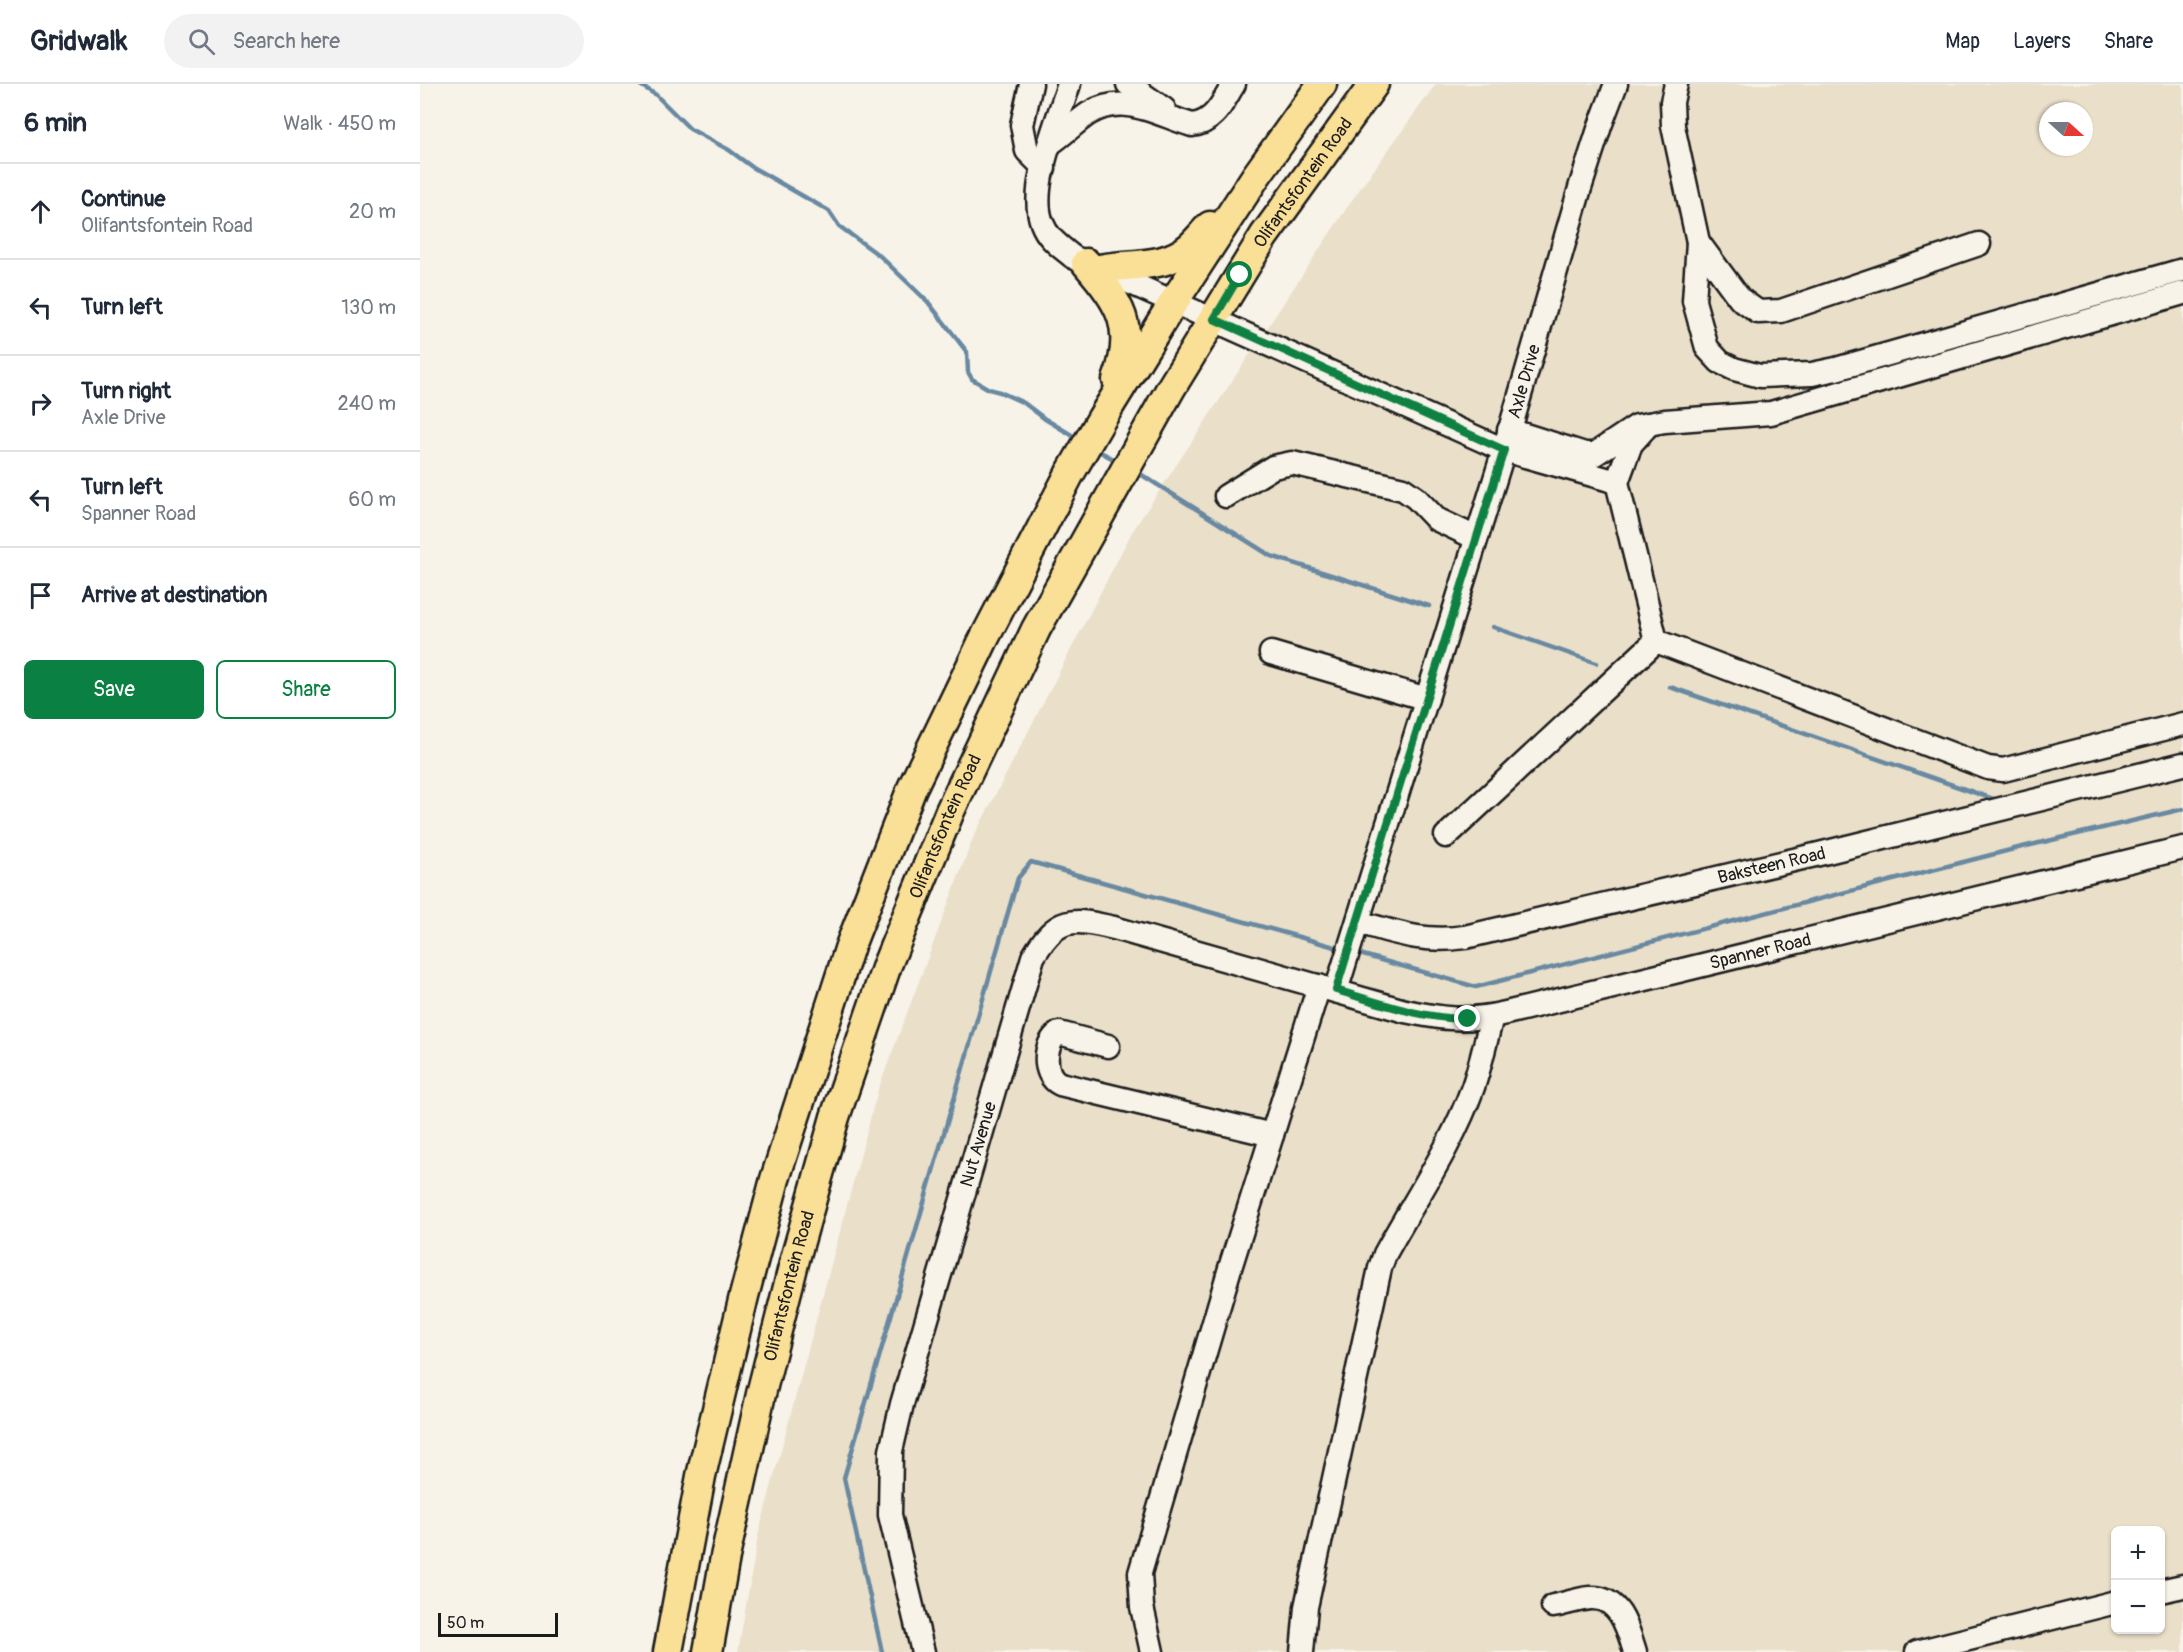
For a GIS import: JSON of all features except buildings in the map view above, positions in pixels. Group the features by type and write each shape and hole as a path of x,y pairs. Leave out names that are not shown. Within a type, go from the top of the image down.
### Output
{"main road":[{"path":"668,1652 701,1476 757,1245 793,1117 850,946 912,788 983,641 1069,475 1099,423 1173,303 1256,176 1322,84"},
{"name":"Olifantsfontein Road","path":"708,1652 724,1557 761,1394 798,1248 835,1117 887,965 950,811 1036,629 1136,448 1264,236 1374,84"},
{"path":"1093,266 1153,264 1178,255 1189,248 1256,176"},
{"path":"1093,266 1115,300 1126,330 1126,348 1120,371 1099,423"}],"street":[{"path":"1030,84 1022,125 1027,151 1044,168"},
{"path":"1069,84 1038,191 1038,209 1042,223 1054,242 1073,257 1173,303 1507,440 1617,482"},
{"path":"1128,84 1157,102 1176,120"},
{"path":"1051,143 1086,116 1110,105 1132,105 1192,124 1206,121 1216,113 1234,84"},
{"name":"Axle Drive","path":"1152,1652 1142,1607 1140,1573 1230,1268 1272,1135 1328,988 1342,968 1355,930 1507,440 1580,188 1616,84"},
{"path":"1676,84 1671,102 1673,126 1698,242 1694,301 1707,348 1720,362 1734,369 1760,376 1812,374 1836,369 2183,270"},
{"path":"1698,242 1740,299 1758,312 1781,311 1979,244"},
{"path":"1507,440 1595,454 1637,426 1665,421 1770,413 2183,293"},
{"path":"1649,424 1630,444 1617,482 1656,641"},
{"path":"1226,496 1273,467 1292,463 1403,489 1416,498 1436,519 1476,538"},
{"path":"1656,641 1988,768 2003,770 2183,724"},
{"path":"1446,836 1656,641"},
{"path":"1270,653 1427,699"},
{"name":"Baksteen Road","path":"1355,930 1405,935 1428,940 1465,937 1815,855 2183,764"},
{"name":"Spanner Road","path":"1328,988 1405,1011 1442,1019 1492,1016 2183,848"},
{"name":"Nut Avenue","path":"922,1652 890,1515 891,1451 908,1385 1033,957 1043,939 1066,922 1084,921 1328,988"},
{"path":"1302,1652 1306,1607 1380,1268 1385,1254 1438,1162 1461,1116 1473,1087 1492,1016"},
{"path":"1108,1046 1059,1033 1053,1037 1048,1048 1047,1072 1053,1080 1060,1084 1272,1135"},
{"path":"2165,1590 2183,1586"},
{"path":"1552,1606 1591,1598 1603,1600 1622,1614 1635,1652"},
{"path":"1917,1652 2111,1603"}],"shaded area":[{"path":"1436,84 2183,84 2183,1652 738,1652 758,1536 878,1090 973,838 1132,532 1352,200"}],"waterway":[{"path":"639,84 656,95 690,129 829,211 839,226 880,256 928,302 967,352 968,372 972,379 989,389 1024,403 1080,440"},
{"path":"1095,449 1119,462"},
{"path":"1134,470 1271,556 1429,606"},
{"path":"1493,627 1596,663"},
{"path":"1670,687 1999,801"},
{"path":"1356,953 1476,987 2018,848 2183,809"},
{"path":"882,1652 844,1478 1018,878 1031,862 1342,949"}],"route":[{"path":"1240,275 1214,319 1504,450 1336,990 1405,1011 1442,1019 1468,1019"}]}
